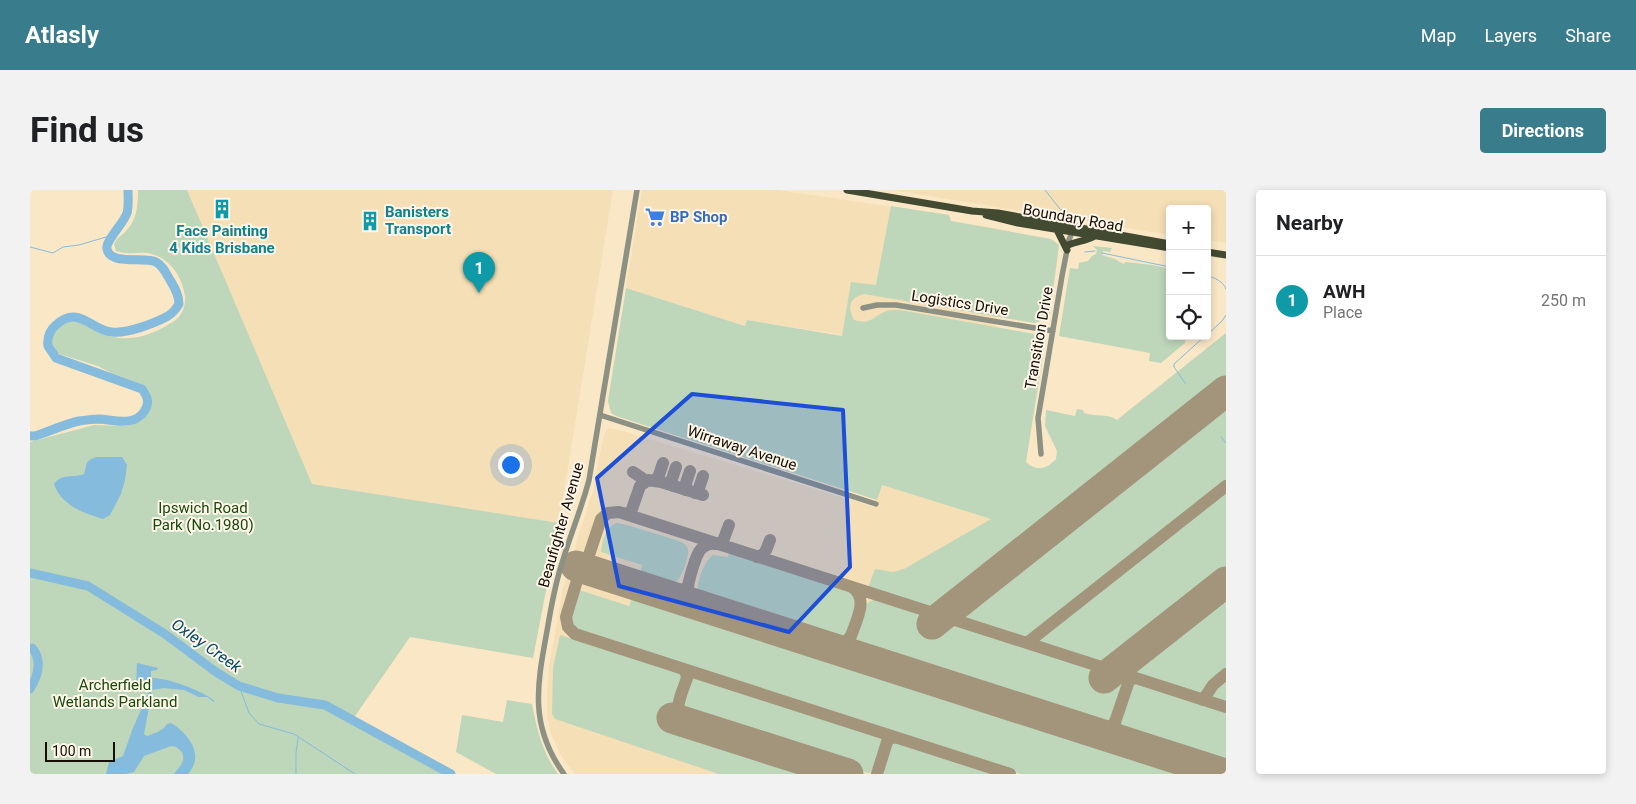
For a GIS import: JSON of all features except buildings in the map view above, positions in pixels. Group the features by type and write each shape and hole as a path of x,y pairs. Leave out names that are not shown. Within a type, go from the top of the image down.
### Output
{"main road":[{"name":"Boundary Road","path":"847,190 972,211 998,213 1072,229 1166,245"},
{"name":"Boundary Road","path":"972,211 1003,220 1057,230 1072,229 1094,236 1166,245"},
{"path":"1057,230 1061,236 1062,243 1068,247 1076,242 1087,241 1094,236"},
{"path":"1211,253 1226,255"}],"street":[{"name":"Beaufighter Avenue","path":"564,774 542,732 538,707 538,688 554,590 562,560 586,493 637,190"},
{"name":"Transition Drive","path":"1041,454 1038,418 1072,229"},
{"name":"Logistics Drive","path":"863,308 877,305 896,305 1053,331"},
{"name":"Wirraway Avenue","path":"600,415 876,504"}],"highlighted area":[{"path":"692,394 843,410 850,567 789,632 619,586 597,478"}],"shaded area":[{"path":"187,190 613,190 559,523 312,484"},
{"path":"642,190 777,190 949,215 951,221 1011,231 991,358 747,320 746,326 626,288"},
{"path":"892,190 1226,190 1226,243 1211,241 1211,205 1166,205 1166,234"},
{"path":"1226,333 1226,774 575,774 561,756 551,733 547,717 549,668 562,592 593,491 603,439 607,428 620,430 874,507 882,485 992,519"}],"green space":[{"name":"Ipswich Road Park (No.1980)","path":"138,190 187,190 312,484 559,523 533,658 410,637 353,719 451,774 30,774 30,442 94,425 126,426 142,421 151,403 149,391 142,384 111,373 98,366 56,353 52,349 51,337 57,329 74,321 86,323 100,333 109,336 135,338 147,335 176,320 181,314 185,303 181,281 167,262 147,253 116,251 114,244 129,227 134,218"},
{"path":"891,206 949,215 951,221 1051,239 1059,245 1050,314 1045,320 1034,323 864,294 855,298 850,307 854,320 864,322 886,311 900,310 1035,334 1040,338 1044,349 1026,462 1034,467 1045,467 1056,459 1057,451 1045,426 1046,410 1075,416 1077,409 1083,410 1084,413 1117,420 1226,333 1226,702 1137,673 1136,668 1160,648 1147,631 1106,663 1103,663 967,619 965,616 967,611 988,593 975,576 932,608 868,588 875,569 893,572 904,569 991,519 882,485 877,500 611,413 608,401 626,288 745,326 747,320 842,336 851,282 876,285"},
{"path":"1093,246 1112,248 1110,252 1103,251 1102,255 1124,264 1125,262 1166,268 1166,340 1185,340 1185,343 1161,363 1149,361 1150,353 1059,336 1070,268 1078,269 1079,263 1088,261 1096,254 1097,250"},
{"path":"617,523 679,541 686,545 688,553 686,562 676,582 671,585 640,575 642,565 601,552 607,531"},
{"path":"729,554 851,592 856,602 856,608 846,637 841,640 703,596 698,589 698,585 705,565 713,555 728,557"},
{"path":"579,590 629,606 633,596 1188,774 1021,774 579,632 574,628 570,612"},
{"path":"874,600 880,600 924,615 939,633 951,623 1097,670 1110,687 1122,678 1125,678 1125,684 1112,720 1105,724 856,644 857,630 862,612 867,604"},
{"path":"560,635 681,673 683,681 668,728 729,747 737,745 827,774 719,774 555,719 552,714 553,668"},
{"path":"694,678 882,737 884,742 875,770 868,773 741,732 735,726 686,710 684,707 685,694"},
{"path":"1137,682 1226,711 1226,763 1120,728 1121,712 1125,699 1133,683"},
{"path":"507,700 532,704 541,740 552,766 558,774 496,774 456,752 462,715 503,722"},
{"path":"894,741 998,774 881,774 890,744"}],"water":[{"path":"96,457 122,457 127,465 121,494 110,515 103,519 81,511 67,503 54,484 61,478 84,474 88,462"},
{"path":"137,663 158,668 151,671 151,678 184,685 215,701 207,697 199,697 184,690 164,688 152,690 144,734 147,736 156,733 171,723 184,733 195,752 193,767 188,774 174,774 182,764 183,754 176,747 171,746 144,756 134,772 106,774 109,762 123,756 149,692 144,687 139,689 136,686"}],"waterway":[{"name":"Oxley Creek","path":"30,436 79,421 99,419 130,421 141,415 147,407 147,399 142,389 56,358 48,346 50,332 64,319 79,318 105,331 118,332 149,325 168,316 179,304 175,289 164,270 156,262 151,260 121,259 114,257 107,249 109,241 127,213 128,190"},
{"path":"1045,190 1060,209 1071,214"},
{"path":"30,247 53,253 63,247 79,245 113,235"},
{"path":"1085,252 1095,251"},
{"path":"1102,253 1166,266"},
{"path":"1211,277 1223,284 1226,289"},
{"path":"1211,331 1226,315"},
{"path":"1185,383 1174,367 1174,364 1201,340"},
{"path":"1221,437 1226,443"},
{"name":"Oxley Creek","path":"30,573 88,586 165,634 216,672 239,686 278,698 325,705 451,774"},
{"path":"30,689 38,668 37,658 32,648"},
{"path":"239,686 249,713 259,724 294,734 355,774"},
{"path":"296,774 298,738"}],"taxiway":[{"path":"654,480 658,478 663,463"},
{"path":"673,486 671,482 676,467"},
{"path":"686,490 685,486 690,471"},
{"path":"633,472 642,478 643,483"},
{"path":"695,493 698,491 703,476"},
{"path":"625,514 631,512 640,486 648,480 703,495"},
{"path":"1027,643 1226,486"},
{"path":"1010,774 575,634 568,627 566,617 579,574 586,564 601,519 608,513 619,512 1226,707"},
{"path":"716,543 723,541 729,525"},
{"path":"757,557 764,553 770,540"},
{"path":"716,544 707,545 699,552 690,576 689,595 697,604 739,618"},
{"path":"578,577 588,571 627,583"},
{"path":"634,585 670,595 683,591 688,585"},
{"path":"852,587 857,592 861,604 850,639 853,650 864,658 901,670"},
{"path":"790,635 834,648 843,646 850,637"},
{"path":"683,669 687,678 679,700 678,712 683,720 703,728"},
{"path":"1203,700 1213,685 1226,674"},
{"path":"1054,719 1095,732 1107,731 1115,722 1129,681 1136,678"},
{"path":"1115,721 1116,732 1121,739 1166,755"},
{"path":"877,774 887,742 890,738 895,737"},
{"path":"844,773 849,774"}],"runway":[{"path":"932,624 1226,391"},
{"path":"576,566 1225,774"},
{"path":"1104,678 1226,582"},
{"path":"672,718 848,774"}],"place":[{"name":"Face Painting 4 Kids Brisbane","path":"222,209"},
{"name":"BP Shop","path":"655,217"},
{"name":"Banisters Transport","path":"370,221"},
{"name":"AWH","path":"479,293"}],"park label":[{"name":"Archerfield Wetlands Parkland","path":"115,694"}]}
